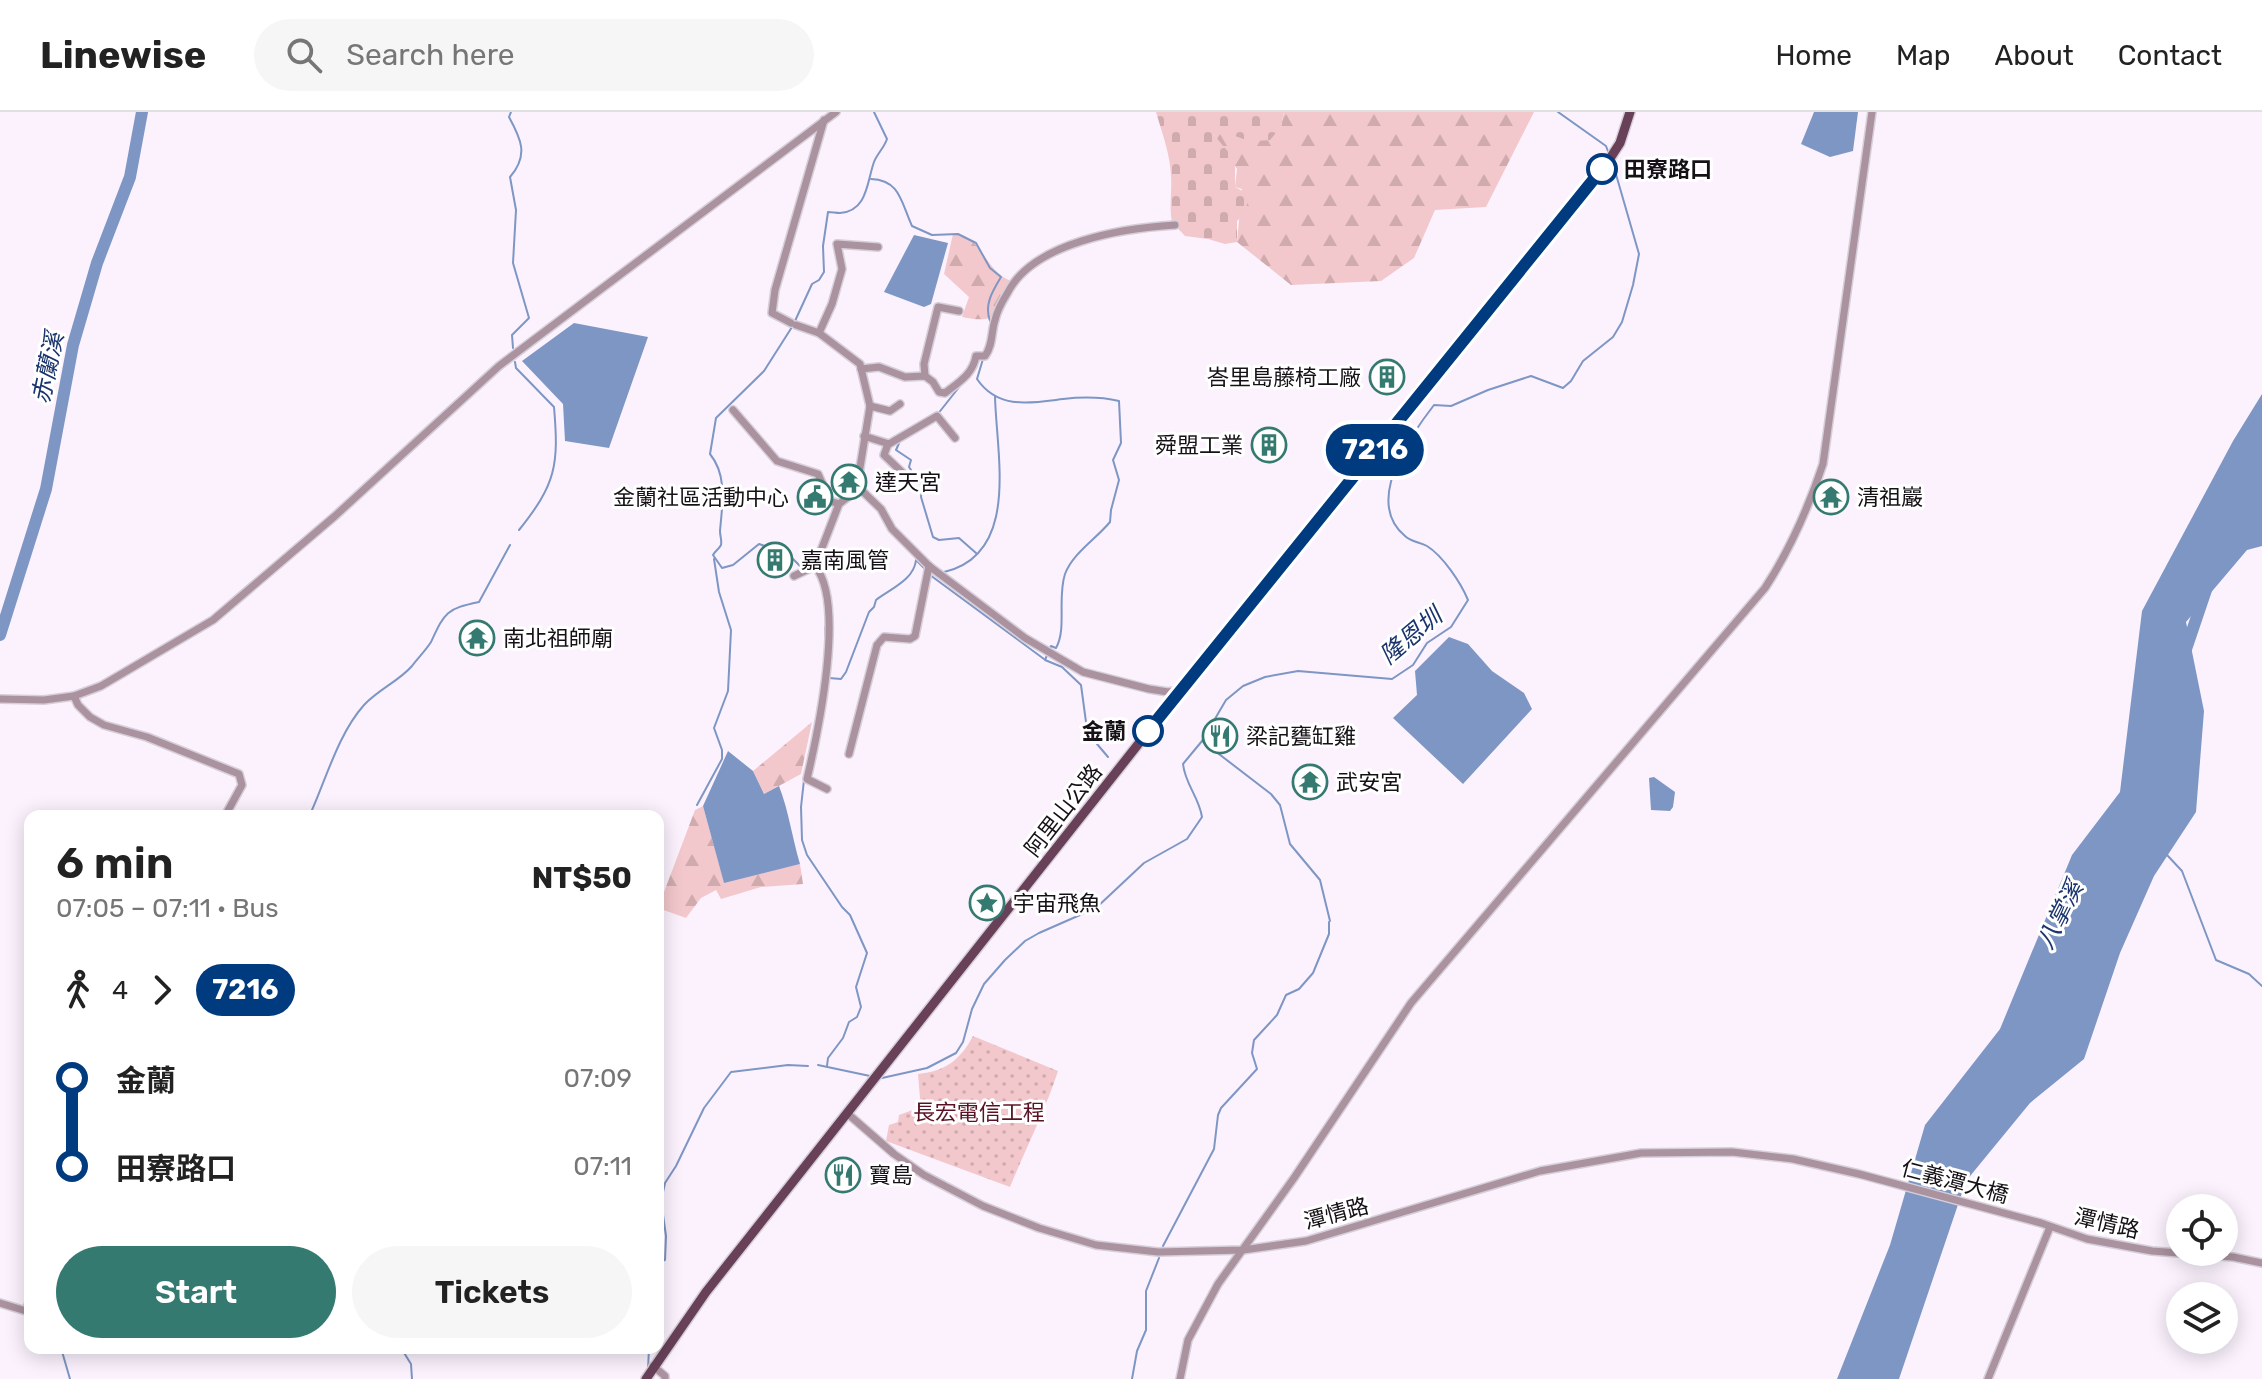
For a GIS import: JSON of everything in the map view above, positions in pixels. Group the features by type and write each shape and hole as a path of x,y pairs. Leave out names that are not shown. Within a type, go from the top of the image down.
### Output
{"main road":[{"name":"阿里山公路","path":"664,1351 706,1292 1181,690 1609,160 1616,151 1630,112"},
{"name":"阿里山公路","path":"646,1379 662,1354"}],"street":[{"path":"0,699 44,700 74,696 101,686 213,620 335,516 499,366 836,112"},
{"path":"1180,1379 1188,1340 1218,1284 1411,1003 1765,588 1788,553 1810,505 1823,464 1872,112"},
{"path":"824,120 775,290 772,313 819,333 856,359 861,369 870,406 857,486 881,509 892,529 929,566 1025,638 1083,672 1149,689 1168,692 1181,690"},
{"path":"861,369 879,367 905,377 925,376 939,392 945,393 964,379 973,367 976,356 985,356 990,349 995,320 1016,279 1041,258 1107,234 1144,226 1175,225"},
{"path":"819,333 832,304 842,269 837,244 878,247"},
{"path":"925,376 924,364 938,307 959,311"},
{"path":"870,406 890,411 900,404"},
{"path":"733,410 777,461 818,474 830,501 839,504"},
{"path":"904,474 884,455 888,444 937,416 955,438"},
{"path":"864,436 888,444"},
{"path":"794,576 815,566 839,504 859,488"},
{"path":"815,566 821,573 828,599 827,666 807,779 827,789"},
{"path":"849,754 877,645 884,637 910,639 915,636 929,566"},
{"path":"74,696 90,717 104,725 147,737 239,774 242,785 228,810"},
{"name":"潭情路","path":"848,1114 894,1154 924,1175 983,1206 1039,1228 1096,1245 1158,1252 1243,1250 1306,1241 1540,1171 1641,1153 1732,1152 1793,1159 1859,1174"},
{"name":"仁義潭大橋","path":"1859,1174 2041,1223"},
{"name":"潭情路","path":"2041,1223 2087,1239 2152,1251 2233,1257 2262,1263"},
{"path":"1988,1379 2050,1227"},
{"path":"0,1303 24,1310"},
{"path":"653,1366 665,1379"}],"green space":[{"path":"1156,112 1284,112 1281,127 1270,140 1245,139 1223,128 1214,129 1214,135 1235,160 1235,187 1250,195 1244,214 1237,221 1237,242 1225,244 1185,236 1172,222 1170,168"},
{"path":"1284,112 1534,112 1486,207 1435,210 1414,258 1381,281 1291,285 1237,242 1242,189 1235,187 1237,169 1214,135 1214,128 1281,127"},
{"path":"953,234 970,240 994,269 1011,281 996,314 991,317 962,317 969,297 944,274"},
{"path":"812,722 801,774 764,794 753,771"},
{"path":"703,806 724,882 800,864 803,884 761,887 721,899 716,890 701,898 686,918 664,910 664,892 695,810"},
{"name":"長宏電信工程","path":"973,1036 1058,1071 1010,1187 886,1141 889,1125 898,1122 899,1115 918,1108 918,1074 951,1063"}],"water":[{"path":"1814,112 1858,112 1853,151 1830,157 1801,144"},
{"path":"914,235 948,243 931,304 924,307 884,292"},
{"path":"574,323 648,337 609,448 565,441 563,404 522,361"},
{"path":"2262,394 2262,546 2247,550 2186,622 2204,711 2196,812 2154,876 2120,953 2084,1059 2030,1103 1966,1181 1899,1379 1837,1379 1890,1245 1925,1125 2000,1029 2072,855 2120,792 2142,611 2233,441"},
{"path":"1449,637 1468,644 1492,671 1524,693 1532,709 1463,784 1393,718 1417,695 1415,671"},
{"path":"728,751 753,771 764,794 779,786 800,864 724,883 703,806"},
{"path":"1654,777 1675,792 1670,811 1651,810 1649,778"}],"waterway":[{"name":"赤蘭溪","path":"0,635 46,489 73,345 97,263 130,177 142,112"},
{"path":"511,112 509,117 521,147 520,161 510,177 516,210 513,263 529,318 512,335 513,348"},
{"path":"795,321 812,284 824,272 823,246 828,212 849,211 861,201 874,162 887,139 874,112"},
{"name":"隆恩圳","path":"1558,112 1606,146 1609,154"},
{"name":"隆恩圳","path":"882,1078 927,1068 956,1053 984,984 1025,941 1096,908 1144,863 1187,839 1202,817 1183,764 1202,741 1226,700 1243,686 1265,677 1298,671 1392,679 1413,665 1427,643 1451,627 1468,600 1439,556 1427,546 1407,538 1393,522 1389,506 1395,469 1403,451 1434,405 1451,406 1531,376 1563,388 1583,361 1613,337 1622,322 1639,254 1613,164"},
{"path":"871,179 881,180 894,188 912,226 932,235 958,234 976,243 990,268 1001,277 988,304 990,321"},
{"path":"792,327 764,371 716,418 710,454 722,481 722,501 721,545 713,555 722,568 733,565 759,544 787,553 803,569"},
{"path":"983,359 977,379 985,389 1005,400 1027,403 1070,398 1119,401 1121,443 1113,460 1119,480 1110,522 1079,553 1065,574 1059,640 1056,648 1051,646 1045,660 1062,667 1081,685 1086,722 1108,757"},
{"path":"515,362 516,368 554,407 556,444 548,486 519,530"},
{"path":"937,415 960,386"},
{"path":"944,572 968,562 985,545 994,523 1000,472 995,396"},
{"path":"916,432 931,423"},
{"path":"900,441 896,450 911,460 909,467 922,486 921,497 933,537 939,540 959,538 976,553"},
{"path":"312,810 334,755 355,716 370,699 412,666 448,613 479,602 510,545"},
{"path":"697,805 722,759 714,728 728,691 731,630 719,592 714,559"},
{"path":"829,678 841,679 846,672 876,600 906,579 916,560 926,570"},
{"path":"930,575 1044,659"},
{"name":"八掌溪","path":"2185,652 2206,590"},
{"path":"825,627 825,644"},
{"path":"1202,741 1271,794 1280,805 1290,844 1320,880 1330,921"},
{"path":"804,780 802,840 807,855 850,915 867,953 856,987 861,1007 828,1058 827,1066"},
{"path":"2167,855 2182,871 2216,960 2249,974 2262,986"},
{"path":"1163,1246 1214,1149 1221,1108 1257,1069 1252,1053 1254,1040 1277,1015 1286,995 1299,989 1313,973 1329,934 1329,922"},
{"name":"隆恩圳","path":"664,1188 704,1108 731,1072 788,1065 808,1066"},
{"name":"隆恩圳","path":"818,1065 870,1076"},
{"name":"隆恩圳","path":"664,1222 664,1261"},
{"path":"1132,1379 1137,1351 1146,1330 1146,1291 1159,1258"},
{"path":"63,1354 70,1379"},
{"path":"405,1354 411,1364 412,1379"},
{"name":"隆恩圳","path":"648,1369 649,1354"}],"bus line":[{"name":"7216","path":"1148,731 1602,169"}],"place":[{"name":"田寮路口","path":"1602,169"},
{"name":"峇里島藤椅工廠","path":"1387,377"},
{"name":"舜盟工業","path":"1269,445"},
{"name":"達天宮","path":"849,482"},
{"name":"金蘭社區活動中心","path":"815,497"},
{"name":"清祖巖","path":"1831,497"},
{"name":"嘉南風管","path":"775,560"},
{"name":"南北祖師廟","path":"477,638"},
{"name":"金蘭","path":"1148,731"},
{"name":"梁記甕缸雞","path":"1220,736"},
{"name":"武安宮","path":"1310,782"},
{"name":"宇宙飛魚","path":"987,903"},
{"name":"寶島","path":"843,1175"}]}
